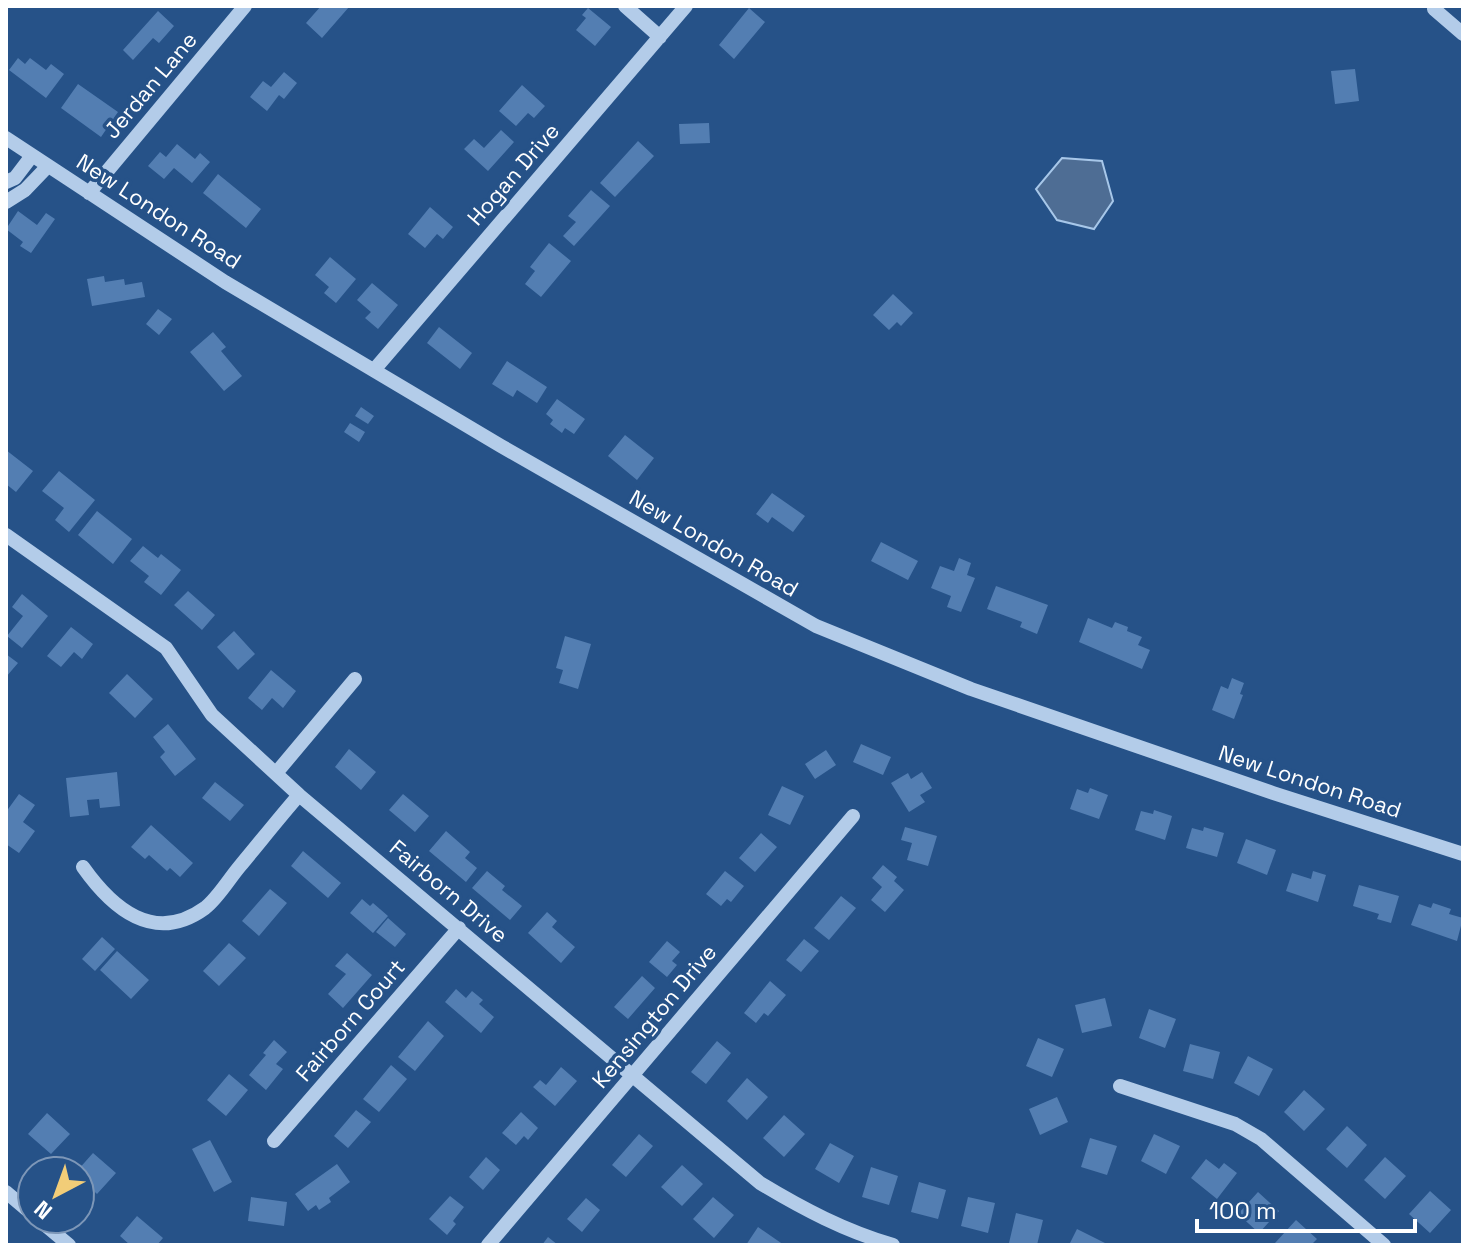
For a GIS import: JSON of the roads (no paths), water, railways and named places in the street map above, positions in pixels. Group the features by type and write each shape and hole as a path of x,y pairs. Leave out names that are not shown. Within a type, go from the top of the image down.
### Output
{"street":[{"name":"Jerdan Lane","path":"89,193 245,6"},
{"path":"625,6 660,37"},
{"name":"Hogan Drive","path":"374,370 686,6"},
{"path":"1434,9 1463,34"},
{"name":"New London Road","path":"6,138 225,282 501,446 816,626 971,689 1273,793 1463,854"},
{"path":"6,182 15,178 31,157"},
{"path":"6,202 25,190 48,166"},
{"name":"Fairborn Drive","path":"9,542 166,648 212,715 229,733 760,1183 808,1213 867,1241 893,1245"},
{"path":"277,772 355,679"},
{"path":"83,867 101,893 127,914 153,923 182,920 206,907 299,795"},
{"name":"Kensington Drive","path":"488,1245 853,816"},
{"name":"Fairborn Court","path":"274,1141 459,928"},
{"path":"1120,1086 1235,1124 1261,1139 1384,1245"}],"water":[{"path":"1062,158 1102,161 1113,201 1094,229 1057,220 1036,189"}]}
